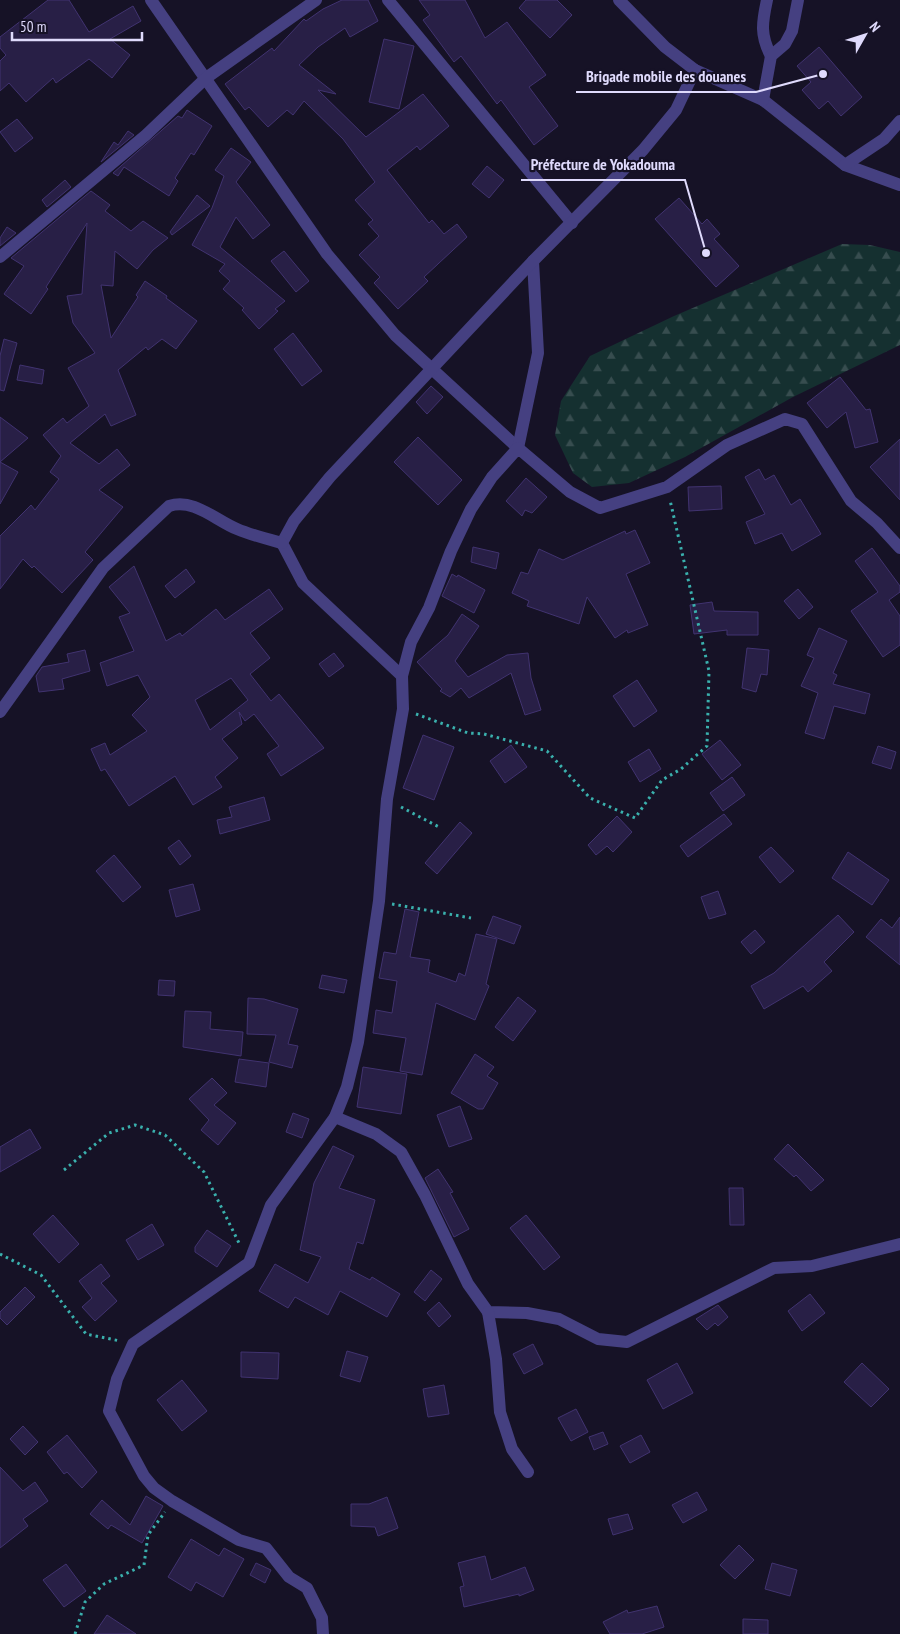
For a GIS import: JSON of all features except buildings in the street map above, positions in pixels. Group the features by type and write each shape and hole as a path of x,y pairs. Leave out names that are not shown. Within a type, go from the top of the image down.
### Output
{"street":[{"path":"151,0 327,254 395,335 518,448 570,492 600,508 667,487 727,445 785,419 802,424 851,501 877,523 900,548"},
{"path":"0,257 146,134 206,78 316,0"},
{"path":"388,0 572,223"},
{"path":"619,0 666,47 695,70 763,100 846,164 900,185"},
{"path":"763,100 771,56 764,41 762,22 766,0"},
{"path":"771,56 785,44 792,31 798,0"},
{"path":"282,543 294,522 330,477 533,261 643,150 676,110 695,70"},
{"path":"846,164 884,139 900,121"},
{"path":"323,1634 322,1618 307,1588 289,1577 266,1548 239,1540 172,1501 154,1488 144,1476 109,1410 117,1379 133,1344 249,1263 271,1205 335,1118 347,1087 358,1042 379,901 387,800 403,709 402,676 411,642 429,608 451,551 471,509 492,477 518,448 538,353 533,261"},
{"path":"0,712 103,568 169,506 180,502 198,508 236,529 282,543 303,583 402,676"},
{"path":"335,1118 376,1134 401,1152 425,1195 468,1284 488,1312 496,1359 500,1412 512,1449 528,1472"},
{"path":"488,1312 527,1313 559,1319 598,1339 627,1342 774,1268 812,1266 900,1244"}],"path":[{"path":"403,709 468,732 484,734 514,744 547,751 590,798 635,818 662,780 681,769 707,746 709,671 667,487"},
{"path":"387,800 439,828"},
{"path":"379,901 471,918"},
{"path":"64,1170 109,1133 136,1125 165,1135 204,1172 249,1263"},
{"path":"0,1254 41,1275 86,1334 133,1344"},
{"path":"74,1634 85,1602 104,1584 144,1564 148,1535 172,1501"}],"green space":[{"path":"842,244 870,245 900,252 900,345 793,397 685,457 629,483 592,487 573,473 555,435 561,401 590,356 674,316"}],"place":[{"name":"Brigade mobile des douanes","path":"823,74"},
{"name":"Préfecture de Yokadouma","path":"706,253"}]}
